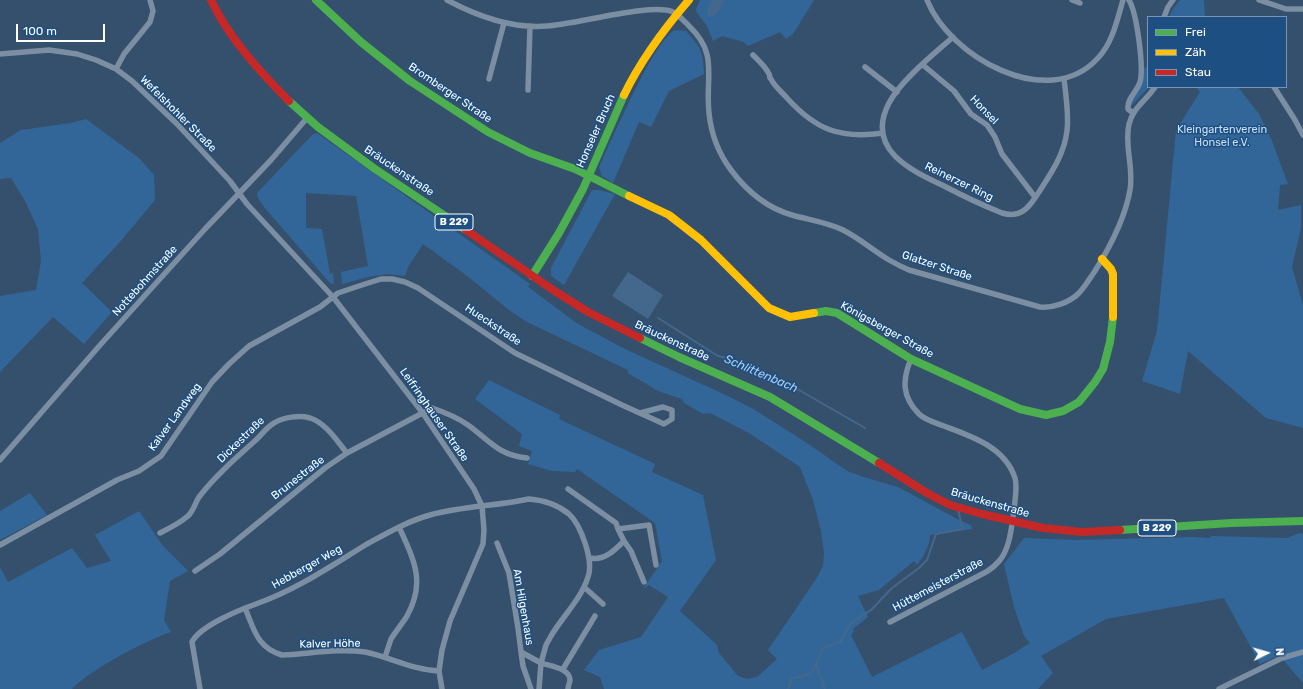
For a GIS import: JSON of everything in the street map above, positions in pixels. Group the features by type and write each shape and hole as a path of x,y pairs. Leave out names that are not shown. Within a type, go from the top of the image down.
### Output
{"street":[{"path":"116,69 124,54 150,22 152,11 150,0"},
{"name":"Bräuckenstraße","path":"211,0 219,17 233,38 260,71 307,118 358,157 532,276 588,312 642,340 770,397 824,428 927,493 950,505 1012,522 1043,528 1082,532 1231,523 1303,521"},
{"name":"Bromberger Straße","path":"316,0 362,42 410,81 446,106 488,132 521,149 589,175"},
{"path":"447,0 480,15 504,22 530,26 548,26 644,10 663,9 672,11 676,14"},
{"name":"Honseler Bruch","path":"532,276 566,221 589,175 631,80 655,40 688,0"},
{"path":"926,0 938,20 953,37 978,58 1001,70 1033,80 1052,81 1064,79 1091,65 1106,47 1113,32 1123,0"},
{"path":"1072,0 1080,2"},
{"path":"1129,0 1133,10 1142,70 1139,84 1128,104 1128,109 1133,113"},
{"path":"1164,16 1173,0"},
{"path":"1259,0 1286,9 1303,9"},
{"name":"Glatzer Straße","path":"676,14 702,40 708,56 709,113 714,138 724,158 739,179 757,197 775,208 791,215 808,218 842,229 890,261 909,270 1040,307 1054,306 1079,294 1102,259 1122,218 1130,190 1131,172 1128,126 1133,113 1154,88"},
{"path":"489,79 504,22"},
{"path":"528,90 530,26"},
{"path":"753,54 769,73 770,79 796,108 812,121 827,129 845,134 866,135 883,133 886,110 896,92 953,37"},
{"name":"Wefelshohler Straße","path":"0,54 38,50 63,51 96,60 116,69 153,100 240,192"},
{"name":"Honsel","path":"923,65 954,91 971,114 987,125 1002,154 1035,197"},
{"path":"865,67 896,92"},
{"name":"Reinerzer Ring","path":"883,133 891,152 897,160 913,171 989,208 1006,214 1018,214 1028,208 1056,166 1065,142 1068,119 1064,79"},
{"path":"1275,88 1295,120 1303,136"},
{"name":"Nottebohmstraße","path":"0,460 101,344 271,160 307,118"},
{"name":"Königsberger Straße","path":"589,175 669,215 701,240 756,296 769,308 776,312 790,317 826,311 837,313 911,358 986,394 1033,413 1046,415 1063,411 1079,402 1095,382 1102,369 1106,357 1114,312 1114,285 1111,269 1102,259"},
{"name":"Leifringhauser Straße","path":"240,192 247,204 333,297 422,412 474,489 482,506 484,530 483,544 450,621 442,650 439,671 442,689"},
{"name":"Hueckstraße","path":"333,297 338,293 381,279 405,282 434,298 515,353 640,413 664,424 672,419 673,414 672,410 663,407 640,413"},
{"name":"Kalver Landweg","path":"0,545 117,480 139,470 161,456 212,382 229,364 249,346 320,307 333,297"},
{"name":"Hüttemeisterstraße","path":"890,622 986,572 996,565 1003,556 1012,522 1015,503 1016,479 1011,468 997,452 990,446 920,415 905,391 908,367 911,358"},
{"path":"422,412 432,408 442,411 467,424 499,450 514,456 526,458"},
{"name":"Brunestraße","path":"195,570 220,554 325,468 347,453 422,412"},
{"name":"Dickestraße","path":"160,533 188,516 193,510 198,499 208,487 274,423 287,418 310,418 324,427 347,453"},
{"path":"568,489 616,523 624,541 631,551 644,582"},
{"name":"Am Hilgenhaus","path":"482,506 529,499 537,500 558,508 569,515 584,538 589,558 589,574 584,587 549,640 541,663 539,689"},
{"name":"Hebberger Weg","path":"200,689 192,642 199,633 226,616 290,590 399,527 430,515 482,506"},
{"path":"618,529 649,524 656,565"},
{"path":"386,657 390,641 413,605 417,591 418,578 416,568 399,527"},
{"path":"589,558 595,559 605,556 615,550 624,541"},
{"name":"Am Hilgenhaus","path":"497,543 509,573 523,666 531,689"},
{"path":"584,587 604,604"},
{"name":"Kalver Höhe","path":"245,608 257,637 265,647 274,653 282,655 348,651 364,652 386,657 422,670 439,671"},
{"path":"568,689 570,680 569,676 563,669 596,616"},
{"name":"Am Hilgenhaus","path":"521,652 541,663 551,667 563,669"},
{"path":"1219,689 1282,658 1303,652"}],"green space":[{"path":"700,0 814,0 793,34 786,39 780,32 748,46 744,42 722,36 713,41 707,26 697,13 696,9"},
{"path":"1180,0 1204,0 1205,16 1170,16"},
{"path":"674,30 686,31 698,46 702,55 704,74 669,91 651,127 639,122 613,183 602,176 599,167 634,91 647,67 659,47"},
{"path":"1147,67 1148,88 1130,107 1130,102 1143,69"},
{"name":"Kleingartenverein Honsel e.V.","path":"1197,88 1239,88 1259,114 1272,141 1288,184 1280,185 1278,210 1301,205 1301,228 1292,267 1303,305 1303,428 1266,418 1188,351 1180,394 1142,381 1157,331 1176,130 1200,92"},
{"path":"86,119 139,158 154,175 155,200 119,243 82,283 112,312 84,344 53,317 0,372 0,296 36,290 41,261 38,229 25,201 11,178 0,179 0,143 21,130 71,123"},
{"path":"317,133 530,284 528,287 578,324 625,349 755,410 810,445 847,471 898,487 971,525 972,529 930,535 926,551 917,565 914,561 879,590 858,596 868,617 853,629 854,631 851,635 872,677 962,632 982,670 1030,643 1024,636 1014,607 1004,564 1024,538 1077,540 1192,537 1209,538 1211,536 1287,538 1299,533 1303,534 1303,683 1280,655 1260,664 1224,598 1106,619 1041,656 1053,673 1038,689 604,689 600,677 584,670 599,650 641,637 668,597 649,585 643,589 662,561 655,523 577,469 575,472 552,471 528,464 532,451 519,446 522,434 475,399 489,380 560,415 559,419 655,464 652,472 703,495 716,560 680,611 717,645 719,653 738,676 747,679 757,677 777,659 768,650 816,579 823,566 824,552 821,531 813,500 800,467 749,433 710,413 703,414 684,403 682,399 658,391 628,373 628,370 525,321 423,244 408,267 405,276 388,274 368,277 342,284 341,272 368,266 356,196 306,193 306,228 322,229 330,274 333,273 334,284 330,283 264,207 258,198 257,193 312,135"},
{"path":"592,190 615,194 564,285 551,276 551,268"},
{"path":"30,493 47,515 0,540 0,511"},
{"path":"139,511 163,546 188,571 170,581 164,620 171,632 147,642 104,665 72,689 0,689 0,567 8,582 72,548 87,568 111,561 95,535"}],"shaded area":[{"path":"713,0 724,0 718,12 711,17 707,15 707,13"},
{"path":"628,272 663,295 648,319 612,296"}],"waterway":[{"name":"Schlittenbach","path":"658,318 718,356 735,360 799,390 865,428"},
{"path":"788,689 792,678 812,673 823,648 840,642 851,623 871,610 892,588 919,568 927,560 936,534 963,529 958,510"},
{"path":"816,664 825,689"}],"traffic: fast":[{"path":"316,0 361,42 410,81 488,132 530,153 575,169 629,196"},
{"path":"532,276 559,233 583,189 624,95"},
{"path":"289,101 318,127 375,169 466,230"},
{"path":"814,313 826,311 837,313 911,359 1020,409 1046,415 1063,411 1079,402 1095,382 1103,369 1110,342 1113,317"},
{"path":"640,338 770,397 879,463"},
{"path":"1120,530 1231,523 1303,521"}],"traffic: slow":[{"path":"624,95 653,46 689,0"},
{"path":"629,196 669,215 701,240 769,308 790,317 814,313"},
{"path":"1102,259 1111,269 1113,274 1113,317"}],"traffic: jam":[{"path":"211,0 227,28 246,54 289,101"},
{"path":"466,230 553,290 588,312 640,338"},
{"path":"879,463 927,493 950,505 982,514 1043,528 1082,532 1120,530"}]}
